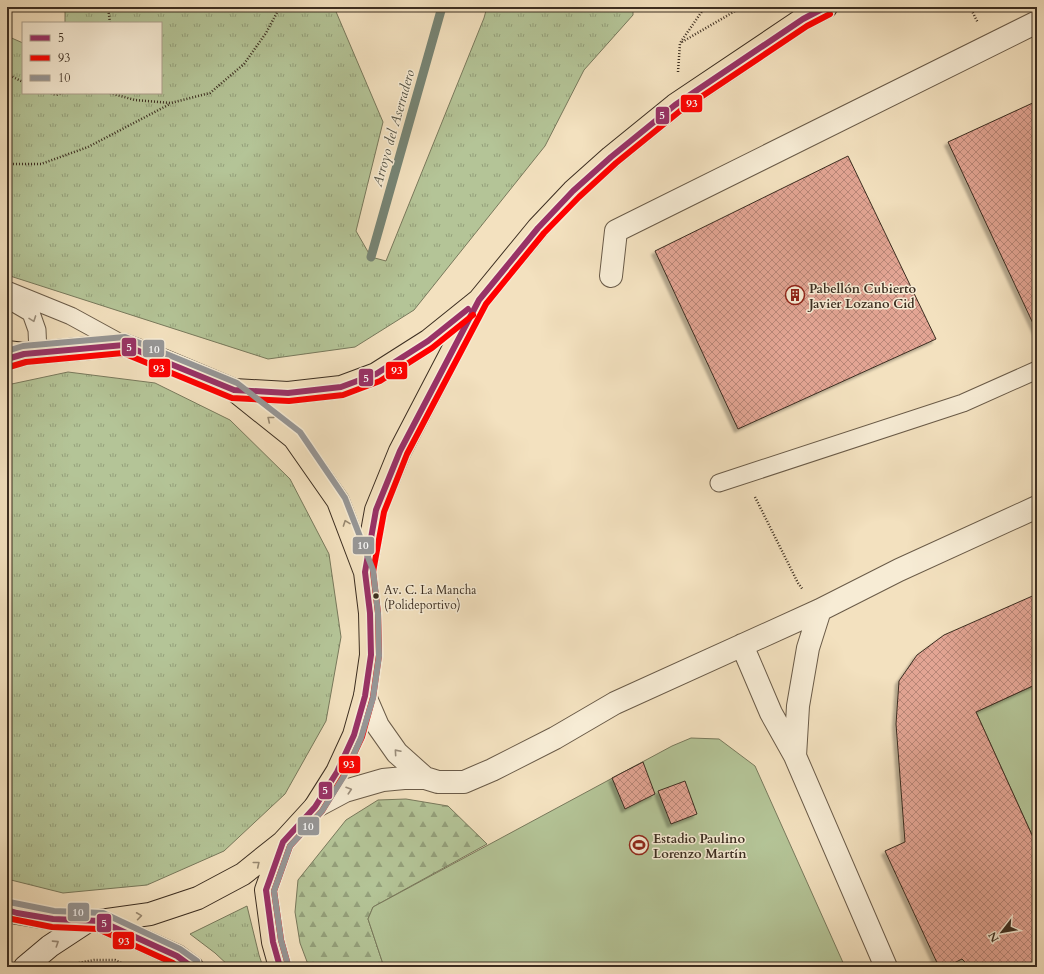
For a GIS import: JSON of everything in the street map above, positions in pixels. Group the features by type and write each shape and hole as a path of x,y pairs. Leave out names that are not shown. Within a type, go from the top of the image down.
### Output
{"main road":[{"path":"365,572 376,510 400,451 479,300 538,228 573,191 611,157 675,105 803,19 826,7"},
{"path":"234,390 288,393 341,386 376,374 428,341 479,300"},
{"path":"7,910 53,919 94,921 150,914 198,898 244,874 283,842 314,807 337,772 351,741 365,696 371,655 370,613 365,572 338,501 294,438 234,390 124,345 19,354"},
{"path":"280,967 273,942 266,890 283,842"},
{"path":"94,921 177,956 192,967"}],"street":[{"path":"611,276 616,231 1037,22"},
{"path":"314,807 345,791 383,780 425,778 438,782 464,782 492,770 555,738 615,703 820,610 899,570 1037,507"},
{"path":"795,756 798,706 808,648 820,610"},
{"path":"742,645 771,713 795,756 886,967"},
{"path":"365,696 378,726 397,752 425,778"},
{"path":"25,967 50,946 94,921"}],"lane":[{"path":"7,290 71,316 124,345"},
{"path":"7,299 31,313 37,330 19,354"},
{"path":"719,483 963,403 1037,370"}],"path":[{"path":"108,7 110,22"},
{"path":"7,164 41,164 88,147 171,104 210,92 244,64 266,33 280,7"},
{"path":"675,105 680,43 706,7"},
{"path":"680,43 742,7"},
{"path":"970,7 979,26"},
{"path":"7,74 22,82"},
{"path":"114,94 135,100 171,104"},
{"path":"745,474 798,583"},
{"path":"67,967 78,962 94,960 115,960 130,967"}],"green space":[{"path":"65,7 334,7 383,122 356,231 371,257 386,261 484,18 487,7 633,7 633,15 584,70 545,146 414,310 355,347 268,359 7,275 7,36 22,43 22,94 162,94 162,22 65,22"},
{"path":"68,372 155,383 230,420 290,479 329,554 341,637 326,721 285,794 224,851 147,885 63,893 7,879 7,385"},
{"path":"1037,684 1037,846 976,712"},
{"name":"Estadio Paulino Lorenzo Martín","path":"691,738 719,739 755,766 845,967 384,967 368,919 373,907 672,746"},
{"path":"406,799 448,806 487,844 373,907 368,919 384,967 309,967 300,943 295,912 298,880 346,820 378,800"},
{"path":"247,906 263,967 230,967 215,953 190,934"}],"building":[{"path":"1037,101 1037,332 948,142"},
{"name":"Pabellón Cubierto Javier Lozano Cid","path":"848,156 936,339 738,429 655,251"},
{"path":"1037,594 1037,684 976,712 1037,846 1037,967 970,967 962,959 946,967 939,967 885,851 905,842 896,724 899,681 917,655 944,635"},
{"path":"643,762 655,794 625,809 612,778"},
{"path":"685,781 697,814 671,824 658,791"}],"waterway":[{"name":"Arroyo del Aserradero","path":"371,257 442,7"}],"transit line":[{"name":"5","path":"280,967 273,942 266,890 283,842 315,807 337,772 354,735 365,696 371,655 370,613 365,572 376,510 400,451 479,300 538,228 573,191 611,157 675,105 803,19 826,7"},
{"name":"93","path":"288,965 281,940 274,891 290,846 322,811 344,775 362,737 373,697 379,655 378,613 373,572 384,512 407,454 486,304 544,233 579,197 616,163 680,111 807,26 830,14"},
{"name":"5","path":"7,359 24,354 124,345 234,390 288,393 341,387 376,374 428,341 468,309"},
{"name":"93","path":"9,367 26,362 123,353 232,398 289,401 343,395 380,381 432,348 473,315"},
{"name":"10","path":"7,351 23,346 125,337 237,383 300,432 345,498 373,570 378,613 379,656 373,698 361,738 344,776 322,811 290,846 274,891 281,940 288,965"},
{"name":"10","path":"9,902 54,911 103,913 180,949 197,961"},
{"name":"5","path":"7,910 53,919 100,921 177,956 192,967"},
{"name":"93","path":"7,918 52,927 98,929 173,963 178,967"}],"place":[{"name":"Pabellón Cubierto Javier Lozano Cid","path":"795,295"},
{"name":"Av. C. La Mancha (Polideportivo)","path":"376,596"},
{"name":"Estadio Paulino Lorenzo Martín","path":"639,845"}]}
